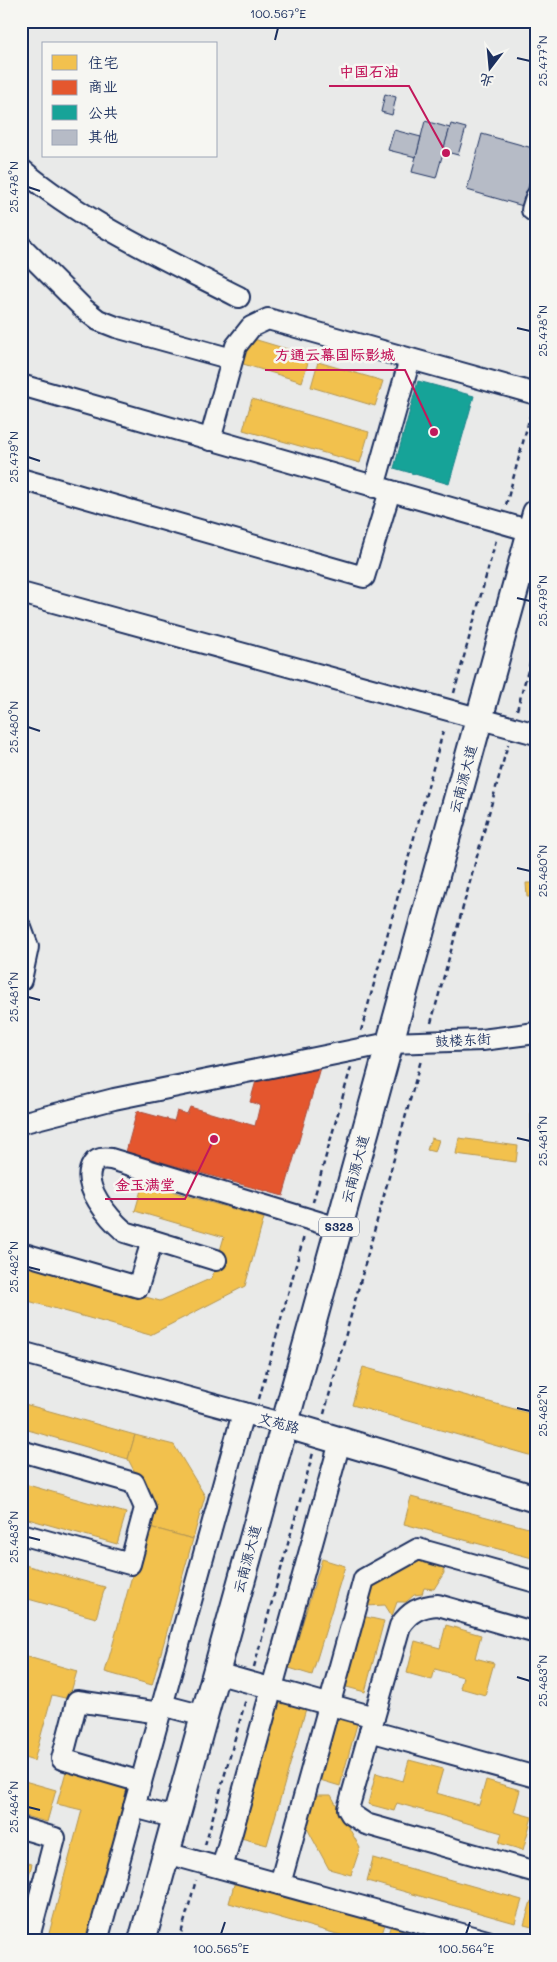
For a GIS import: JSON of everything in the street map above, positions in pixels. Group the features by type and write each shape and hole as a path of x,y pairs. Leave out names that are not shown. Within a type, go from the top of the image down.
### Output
{"main road":[{"name":"云南源大道","path":"142,1941 533,522"},
{"name":"文苑路","path":"284,1424 536,1499"}],"street":[{"path":"21,169 44,188 131,241 239,297"},
{"path":"536,198 532,210 536,212"},
{"path":"21,246 98,320 116,327 232,359"},
{"path":"210,440 236,346 244,334 256,323 268,319 410,359 534,399"},
{"path":"21,479 364,577 410,359"},
{"path":"21,385 501,523 533,522"},
{"path":"21,593 512,729 536,734"},
{"path":"21,928 28,947 21,980"},
{"name":"鼓楼东街","path":"21,1123 114,1099 389,1043 482,1040 536,1033"},
{"path":"216,1260 125,1232 116,1223 90,1184 90,1172 94,1162 100,1159 111,1159 338,1228"},
{"path":"21,1253 138,1287 152,1241"},
{"name":"文苑路","path":"21,1352 284,1424"},
{"path":"97,1941 161,1709 249,1414"},
{"path":"222,1868 272,1689 329,1438"},
{"path":"21,1451 134,1483 145,1508 130,1564 21,1534"},
{"path":"280,1884 364,1579 418,1549 536,1582"},
{"path":"536,1633 438,1605 426,1606 407,1616 400,1626 348,1809 351,1814 366,1824 536,1872"},
{"path":"216,1673 329,1704 372,1724 536,1777"},
{"path":"141,1782 62,1759 77,1701 161,1709 204,1716"},
{"path":"134,1807 176,1818"},
{"path":"21,1828 55,1838 28,1941"},
{"path":"166,1853 487,1941"}],"path":[{"path":"249,1414 309,1219 534,399"},
{"path":"179,1941 250,1683 329,1438 426,1042 536,642"}],"building: 住宅":[{"path":"247,337 310,356 302,382 240,363"},
{"path":"318,362 383,381 375,406 311,387"},
{"path":"252,399 369,432 360,463 243,430"},
{"path":"526,883 536,883 536,897 527,897"},
{"path":"531,1105 536,1105 536,1153 531,1153"},
{"path":"431,1138 439,1140 435,1152 427,1150"},
{"path":"459,1138 518,1146 516,1162 456,1154"},
{"path":"143,1183 264,1218 245,1286 150,1335 21,1299 21,1262 160,1301 212,1278 224,1237 135,1211"},
{"path":"363,1367 536,1415 536,1457 352,1405"},
{"path":"21,1403 135,1435 128,1459 21,1428"},
{"path":"135,1435 174,1445 205,1496 193,1539 146,1526 152,1506 128,1459"},
{"path":"21,1483 126,1513 117,1544 21,1517"},
{"path":"411,1497 536,1530 536,1559 404,1524"},
{"path":"146,1526 193,1539 152,1685 105,1672"},
{"path":"419,1558 443,1562 444,1573 434,1589 424,1588 422,1594 414,1595 406,1602 397,1602 392,1616 385,1605 366,1606 373,1584"},
{"path":"322,1559 345,1566 312,1675 289,1668"},
{"path":"21,1564 105,1587 96,1618 21,1597"},
{"path":"362,1616 384,1621 365,1692 343,1686"},
{"path":"446,1625 481,1635 475,1658 494,1663 485,1695 460,1688 463,1677 435,1669 432,1680 407,1673 415,1641 440,1648"},
{"path":"21,1655 77,1671 69,1699 52,1695 34,1761 21,1757"},
{"path":"281,1698 307,1705 267,1845 241,1838"},
{"path":"339,1711 359,1717 340,1786 320,1780"},
{"path":"409,1760 443,1769 436,1793 479,1805 486,1780 520,1790 514,1812 532,1817 523,1850 499,1843 502,1833 397,1803 394,1811 368,1804 376,1773 403,1781"},
{"path":"67,1768 132,1785 90,1941 47,1941 82,1810 57,1804"},
{"path":"21,1780 56,1790 47,1822 21,1815"},
{"path":"311,1795 331,1795 360,1848 351,1875 329,1869 302,1819"},
{"path":"373,1858 522,1900 515,1923 367,1881"},
{"path":"21,1861 32,1864 24,1894 21,1893"},
{"path":"235,1881 385,1924 380,1941 361,1941 229,1903"},
{"path":"531,1901 536,1902 536,1928 524,1925"},
{"path":"391,1924 451,1941 386,1941"}],"building: 商业":[{"path":"321,1064 283,1196 126,1152 137,1111 174,1121 177,1111 187,1114 190,1107 255,1126 260,1105 250,1102 256,1081"}],"building: 公共":[{"path":"418,381 474,396 449,484 394,468"}],"building: 其他":[{"path":"385,94 396,97 392,115 381,112"},
{"path":"425,121 450,128 436,178 412,172"},
{"path":"451,124 466,128 458,155 443,151"},
{"path":"394,130 421,137 416,157 388,150"},
{"path":"482,134 536,149 536,159 523,206 467,190"}],"place":[{"name":"中国石油","path":"446,153"},
{"name":"方通云幕国际影城","path":"434,432"},
{"name":"金玉满堂","path":"214,1139"}]}
